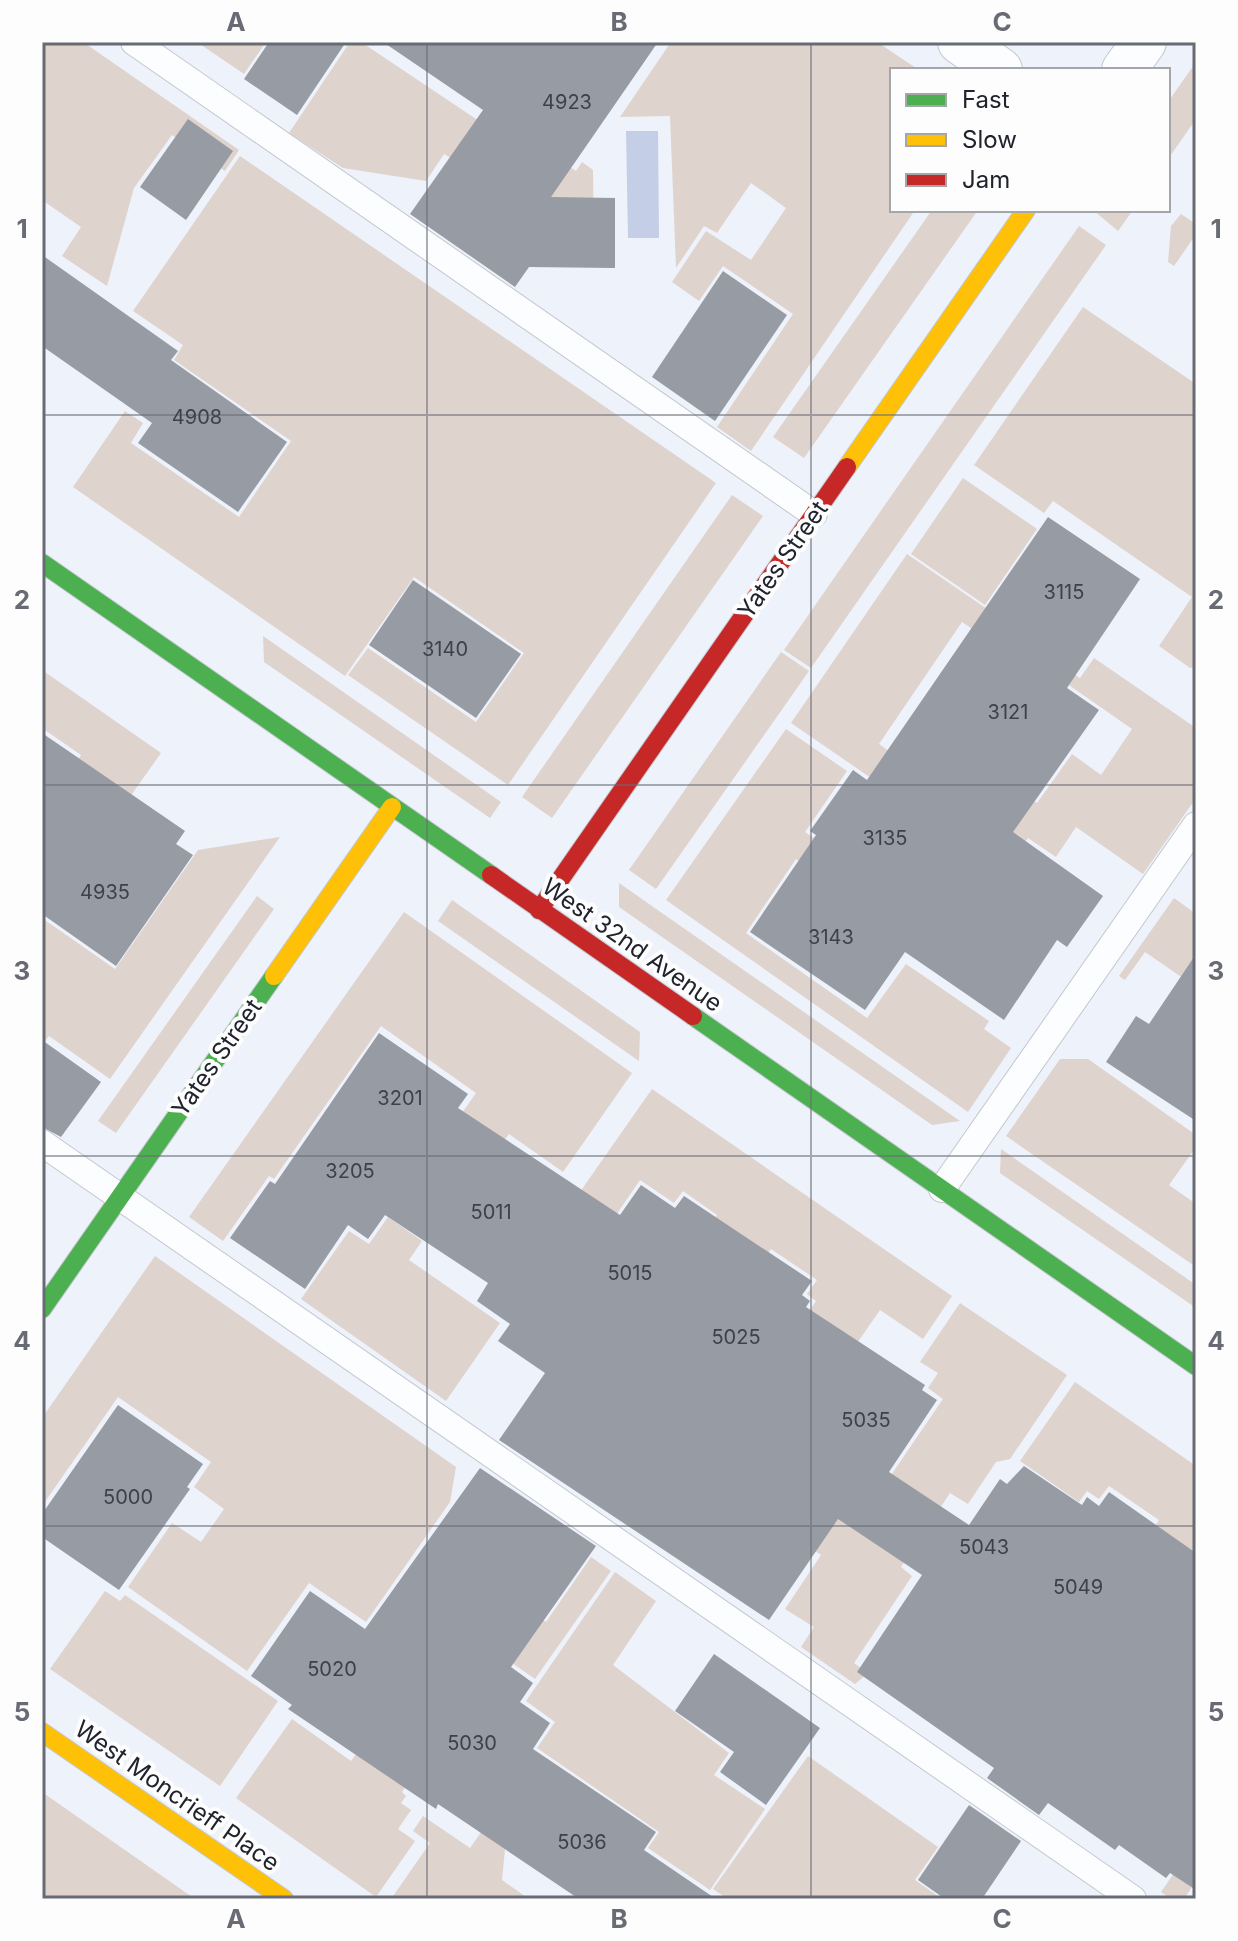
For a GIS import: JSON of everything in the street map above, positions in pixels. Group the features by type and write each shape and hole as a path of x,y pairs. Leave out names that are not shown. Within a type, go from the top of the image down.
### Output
{"street":[{"path":"960,42 997,68"},
{"path":"1125,68 1144,42"},
{"name":"Yates Street","path":"539,910 1025,212"},
{"name":"West 32nd Avenue","path":"42,563 1196,1366"},
{"name":"Yates Street","path":"42,1309 392,807"},
{"name":"West Moncrieff Place","path":"42,1732 284,1899"}],"lane":[{"path":"134,42 814,514"},
{"path":"942,1189 1196,825"},
{"path":"42,1143 1133,1899"}],"shaded area":[{"path":"42,42 83,42 239,150 225,171 172,135 134,188 107,286 62,256 81,227 42,200"},
{"path":"197,42 266,42 244,74"},
{"path":"350,42 361,42 479,121 453,159 444,154 426,181 343,168 289,133"},
{"path":"671,42 877,42 916,68 890,68 890,212 914,212 751,451 717,427 793,314 723,266 699,301 672,282 706,231 751,260 786,208 751,183 717,233 704,226 676,268 670,116 620,117"},
{"path":"1196,62 1196,119 1170,156 1170,99"},
{"path":"240,156 716,483 508,785 348,675 368,648 476,722 524,653 414,577 345,676 73,487 125,411 143,423 131,443 239,517 291,441 174,360 183,345 133,311"},
{"path":"561,161 576,171 582,162 593,170 594,264 519,221"},
{"path":"931,212 977,212 804,458 773,437"},
{"path":"1095,212 1132,212 1118,231"},
{"path":"1181,214 1196,224 1196,242 1192,240 1174,266 1168,262 1171,226"},
{"path":"1079,226 1106,245 811,668 784,650"},
{"path":"1083,307 1196,384 1196,667 1190,668 1159,646 1192,597 1053,501 1044,513 974,465"},
{"path":"963,478 1037,529 985,605 911,554"},
{"path":"732,495 763,516 552,818 522,797"},
{"path":"907,554 1064,662 1050,682 962,622 879,744 947,793 972,758 1037,803 1072,754 1101,775 1132,729 1063,681 1069,671 1080,678 1094,658 1196,728 1196,798 1143,874 1076,827 1056,857 1028,838 1005,870 791,723"},
{"path":"263,636 501,802 490,818 264,662"},
{"path":"781,652 809,671 656,889 629,870"},
{"path":"42,670 161,753 127,801 75,764 81,755 42,728"},
{"path":"786,729 847,771 805,832 917,911 922,945 796,859 746,933 867,1018 906,964 989,1021 984,1029 1011,1048 968,1112 666,900"},
{"path":"280,837 110,1079 49,1036 42,1045 42,918 115,969 198,850"},
{"path":"619,883 960,1121 932,1125 619,907"},
{"path":"257,896 274,909 116,1133 98,1121"},
{"path":"1174,898 1196,914 1196,987 1145,952 1125,980 1119,976"},
{"path":"452,900 640,1032 639,1061 438,921"},
{"path":"404,912 632,1073 563,1172 509,1134 501,1145 392,1213 476,1093 381,1026 274,1179 269,1176 223,1241 189,1217"},
{"path":"1060,1059 1088,1059 1196,1135 1196,1147 1169,1185 1196,1204 1196,1267 1006,1136"},
{"path":"652,1089 952,1296 923,1339 880,1310 765,1476 742,1409 816,1301 807,1294 817,1280 771,1249 760,1263 709,1227 717,1215 683,1191 674,1203 640,1180 599,1240 533,1259"},
{"path":"1001,1149 1196,1285 1196,1308 1000,1173"},
{"path":"388,1217 422,1241 409,1260 500,1323 446,1401 301,1299 349,1231 369,1244"},
{"path":"155,1256 456,1467 450,1502 366,1622 309,1583 247,1671 128,1587 172,1523 201,1542 224,1509 194,1487 211,1462 118,1397 42,1506 42,1418"},
{"path":"960,1303 1067,1375 1010,1459 996,1462 968,1504 950,1493 901,1567 912,1576 854,1663 868,1673 855,1684 801,1647 814,1627 785,1609 821,1555 751,1507 874,1500 943,1399 928,1388 938,1373 920,1362"},
{"path":"1075,1382 1196,1466 1196,1595 1148,1536 1159,1520 1109,1486 1099,1499 1087,1491 1079,1502 1020,1461"},
{"path":"591,1557 611,1571 535,1679 476,1638 494,1586 546,1622"},
{"path":"615,1572 656,1601 613,1665 729,1753 714,1775 765,1809 710,1890 648,1848 659,1832 537,1748 555,1722 526,1701"},
{"path":"105,1591 120,1601 125,1595 278,1701 220,1786 50,1669"},
{"path":"292,1719 351,1761 362,1746 410,1780 402,1792 406,1796 401,1803 411,1810 398,1829 415,1841 376,1897 236,1798"},
{"path":"537,1752 505,1849 502,1880 529,1899 391,1899 430,1843 413,1831 423,1816 470,1848"},
{"path":"808,1756 938,1847 915,1880 942,1899 728,1899 713,1889"},
{"path":"42,1792 195,1899 42,1899"},
{"path":"1196,1841 1196,1881 1184,1899 1171,1899 1161,1892"}],"water":[{"path":"626,131 658,131 659,238 628,238"}],"building":[{"path":"269,42 346,42 297,115 244,79"},
{"path":"383,42 658,42 551,197 615,198 615,268 529,267 515,287 410,214 483,110"},
{"path":"188,119 233,151 186,220 140,187"},
{"path":"42,255 178,351 171,360 287,442 238,512 138,443 152,423 42,346"},
{"path":"723,271 787,315 715,421 652,377"},
{"path":"1048,517 1140,579 1067,688 1099,710 1013,832 1103,896 1067,947 1057,940 1004,1020 905,952 865,1010 750,932 816,835 810,831 853,770 867,780"},
{"path":"413,580 521,654 476,718 369,645"},
{"path":"42,733 185,831 176,844 193,855 116,966 42,914"},
{"path":"1196,954 1196,1121 1106,1062 1136,1016 1149,1024"},
{"path":"379,1033 468,1094 458,1108 620,1215 641,1185 675,1208 684,1196 812,1281 802,1295 810,1301 806,1307 925,1385 922,1390 937,1400 889,1472 969,1525 1000,1479 1007,1484 1024,1466 1082,1505 1087,1497 1099,1506 1109,1492 1196,1553 1196,1890 1170,1873 1166,1878 1119,1845 1115,1850 1048,1803 1039,1815 987,1778 994,1768 857,1672 922,1575 838,1519 769,1620 499,1440 545,1373 498,1341 510,1324 477,1301 488,1283 385,1215 368,1239 348,1225 305,1289 230,1238 270,1181 275,1184"},
{"path":"42,1040 101,1082 61,1137 42,1127"},
{"path":"118,1405 203,1464 187,1487 190,1489 119,1590 42,1537 42,1514"},
{"path":"480,1468 596,1546 511,1667 533,1683 520,1702 550,1723 533,1749 656,1832 644,1850 716,1899 579,1899 438,1804 436,1809 288,1709 292,1705 251,1676 310,1591 365,1629"},
{"path":"714,1654 820,1728 766,1805 720,1772 734,1752 675,1711"},
{"path":"969,1805 1021,1841 982,1899 945,1899 918,1880"}],"traffic: fast":[{"path":"42,563 491,875"},
{"path":"42,1309 274,976"},
{"path":"693,1016 1196,1366"}],"traffic: slow":[{"path":"847,467 1025,212"},
{"path":"274,976 392,807"},
{"path":"42,1732 284,1899"}],"traffic: jam":[{"path":"539,910 847,467"},
{"path":"491,875 693,1016"}]}
